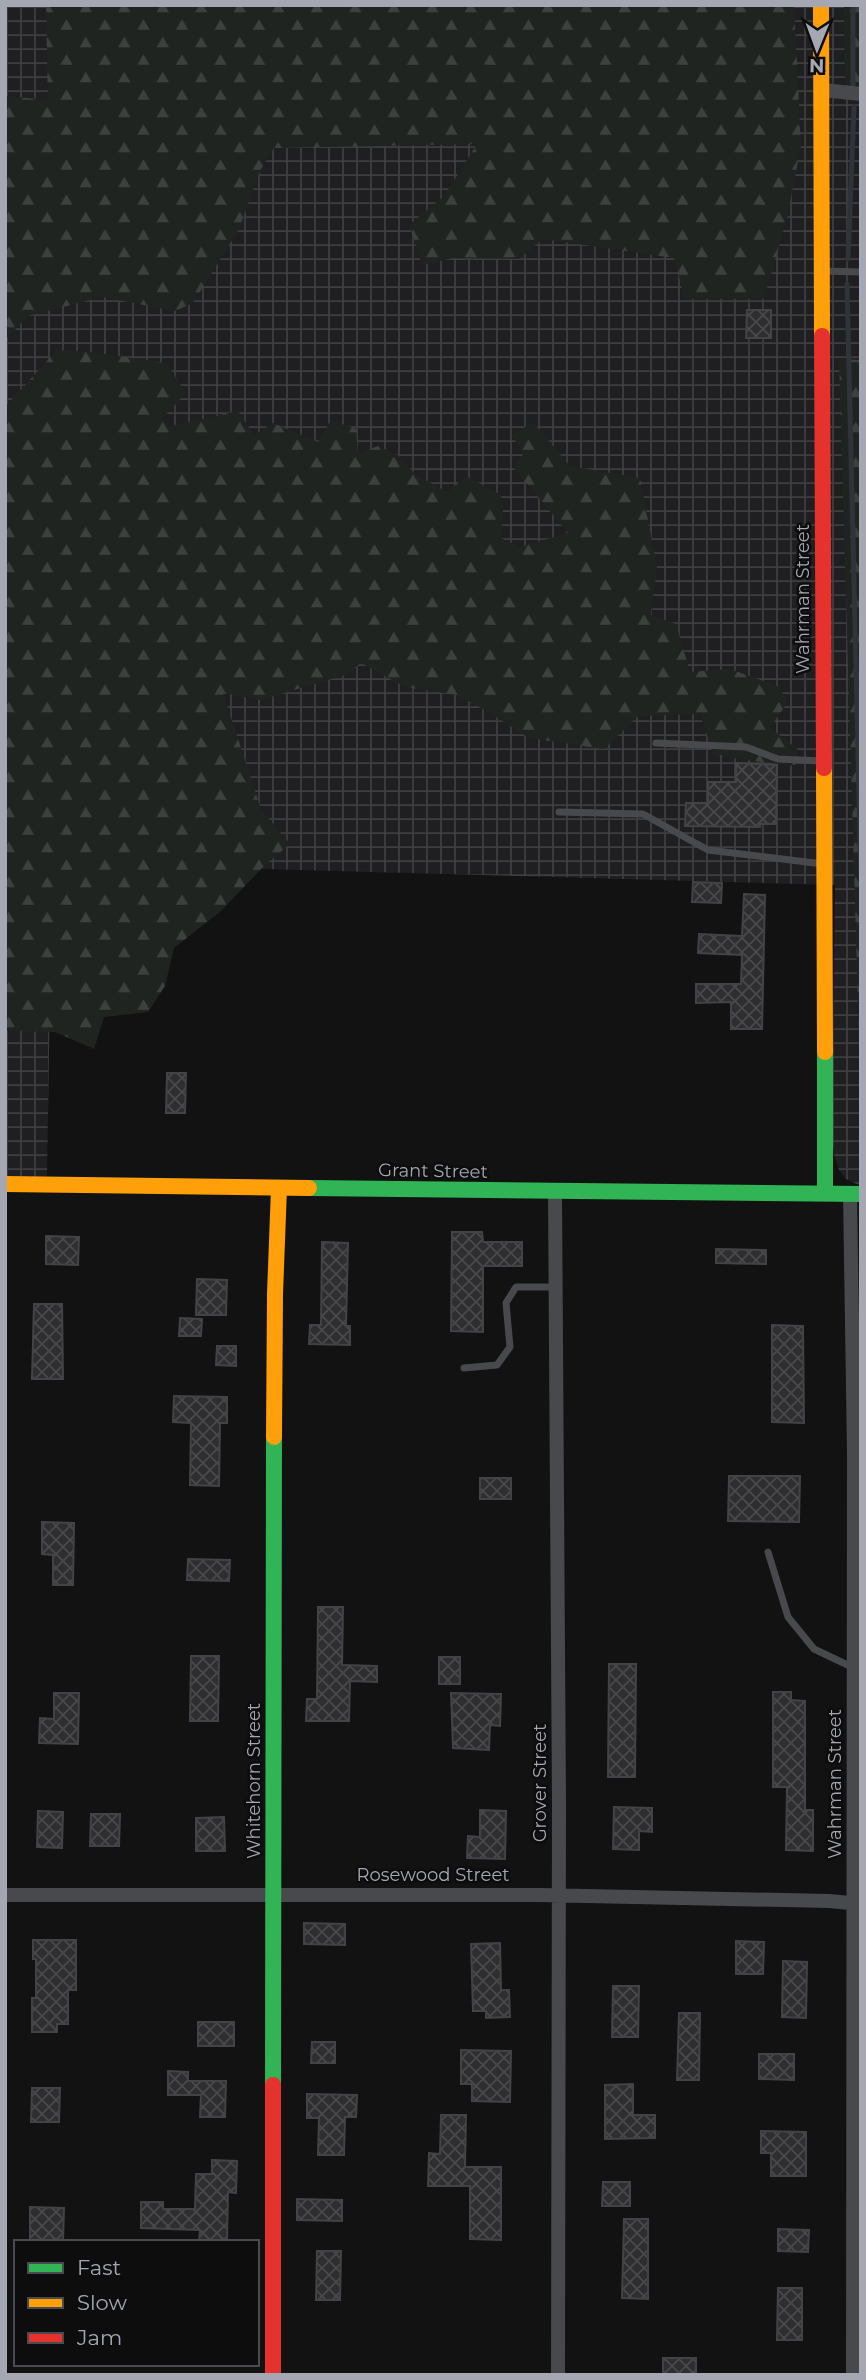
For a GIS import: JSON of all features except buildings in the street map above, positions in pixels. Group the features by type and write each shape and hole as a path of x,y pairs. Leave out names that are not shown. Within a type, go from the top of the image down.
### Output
{"street":[{"name":"Wahrman Street","path":"821,5 825,1193"},
{"path":"823,90 861,94"},
{"name":"Grant Street","path":"5,1184 555,1192 855,1193"},
{"name":"Whitehorn Street","path":"273,2375 275,1294 279,1188"},
{"name":"Grover Street","path":"555,1192 559,1896 558,2375"},
{"name":"Wahrman Street","path":"853,2375 858,1904 854,1668 855,1193"},
{"name":"Rosewood Street","path":"5,1895 559,1896 829,1901 858,1904"}],"lane":[{"path":"823,271 861,272"},
{"path":"656,743 746,747 778,759 822,761"},
{"path":"559,812 643,814 708,850 823,864"},
{"path":"464,1368 497,1365 510,1347 506,1303 516,1287 556,1287"},
{"path":"768,1552 789,1617 814,1649 854,1668"}],"shaded area":[{"path":"5,5 861,5 861,1186 846,1179 839,1170 832,1134 835,885 52,863 47,1178 5,1178"}],"green space":[{"path":"46,5 794,5 801,146 787,218 764,299 685,299 674,258 543,239 519,259 453,258 422,265 409,225 444,196 477,144 274,148 260,171 239,229 193,303 175,311 102,297 28,316 5,340 5,96 48,100"},
{"path":"844,5 861,5 861,88 845,85"},
{"path":"57,350 166,363 186,393 162,419 170,426 238,411 254,435 273,423 318,442 331,420 356,429 358,454 378,446 398,455 415,474 447,492 466,476 501,495 501,538 520,547 568,533 514,468 523,454 512,435 533,422 570,466 640,478 657,568 651,615 676,624 690,672 730,669 780,687 787,703 770,728 798,749 795,766 714,756 700,714 638,716 604,749 529,738 456,695 405,687 361,663 348,674 261,700 223,693 261,809 290,844 265,865 221,911 174,948 165,986 148,1012 104,1017 94,1049 55,1032 5,1031 5,407"},
{"path":"839,359 861,360 861,1106"}],"waterway":[{"path":"853,5 853,86"},
{"path":"848,259 854,107"},
{"path":"847,284 861,879"}],"traffic: fast":[{"path":"825,1052 825,1193"},
{"path":"309,1188 861,1194"},
{"path":"273,2085 274,1437"}],"traffic: slow":[{"path":"821,5 822,336"},
{"path":"824,768 825,1052"},
{"path":"5,1184 309,1188"},
{"path":"274,1437 279,1188"}],"traffic: jam":[{"path":"822,336 824,768"},
{"path":"273,2085 273,2375"}]}
